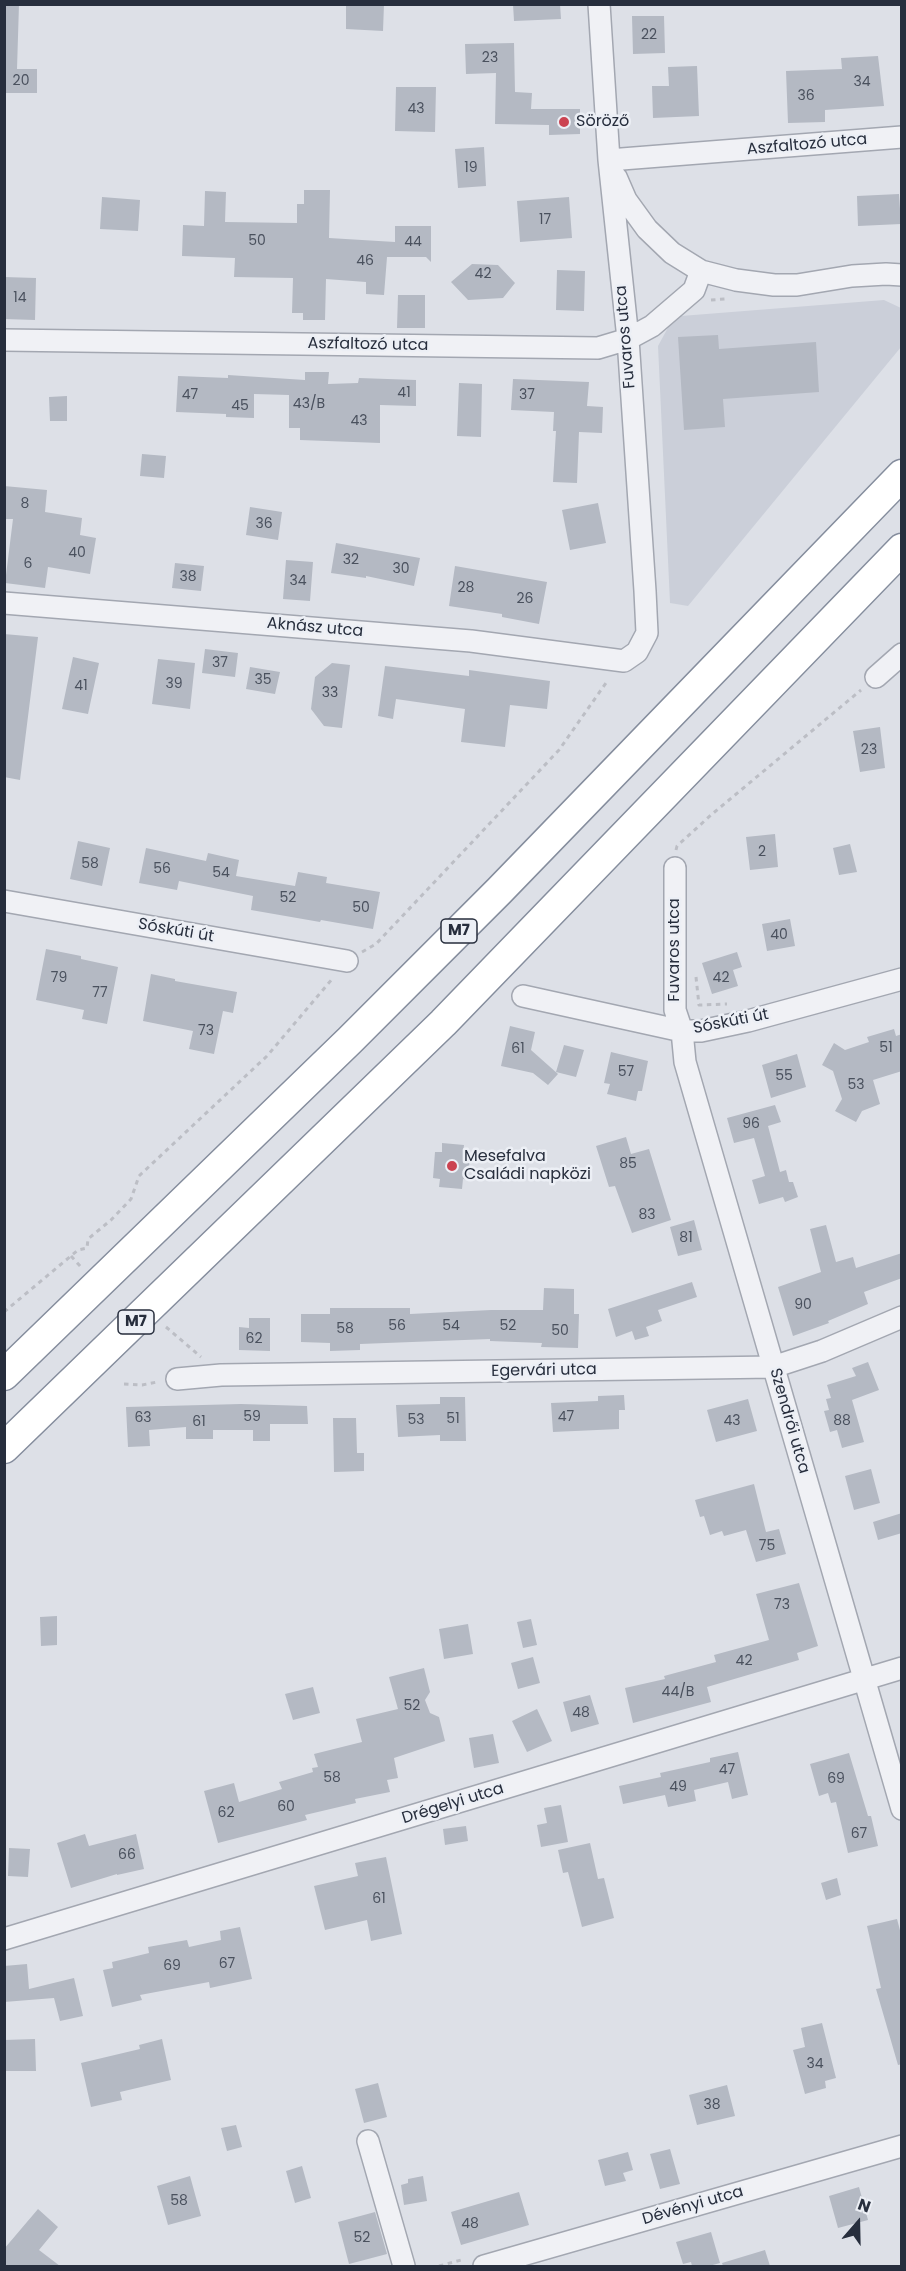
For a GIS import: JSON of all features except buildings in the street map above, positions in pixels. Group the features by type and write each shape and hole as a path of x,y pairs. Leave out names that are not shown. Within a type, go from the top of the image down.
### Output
{"highway":[{"name":"M7","path":"4,1375 416,974 902,475"},
{"name":"M7","path":"4,1448 443,1023 902,549"}],"street":[{"name":"Fuvaros utca","path":"599,4 609,160 628,339 647,633 637,652 622,661"},
{"name":"Aszfaltozó utca","path":"609,160 902,137"},
{"path":"609,160 626,200 646,229 672,253 700,271 736,280 786,285 852,276 902,275"},
{"name":"Aszfaltozó utca","path":"4,340 598,348 628,339 652,326 694,290 700,271"},
{"name":"Aknász utca","path":"4,603 471,641 622,661"},
{"path":"876,677 902,654"},
{"name":"Fuvaros utca","path":"675,867 675,1010 682,1031"},
{"name":"Sóskúti út","path":"4,902 347,961"},
{"name":"Sóskúti út","path":"523,996 682,1031 701,1031 748,1021 902,979"},
{"name":"Szendrői utca","path":"682,1031 686,1062 902,1809"},
{"name":"Egervári utca","path":"177,1379 221,1375 773,1367 822,1351 902,1317"},
{"name":"Drégelyi utca","path":"4,1939 902,1668"},
{"path":"369,2141 404,2266"},
{"name":"Dévényi utca","path":"484,2266 902,2146"}],"path":[{"path":"710,300 728,298"},
{"path":"4,1312 78,1250 87,1248 88,1239 131,1199 139,1176 267,1056 347,961 376,944 559,750 622,661"},
{"path":"675,867 677,846 876,677"},
{"path":"696,970 699,1005 733,1003"},
{"path":"71,1256 84,1271"},
{"path":"166,1327 221,1375"},
{"path":"124,1384 142,1385 177,1379"}],"shaded area":[{"path":"884,300 901,308 901,347 688,606 670,603 658,346 671,322 681,316"}],"place":[{"name":"Söröző","path":"564,122"},
{"name":"Mesefalva Családi napközi","path":"452,1166"}]}
